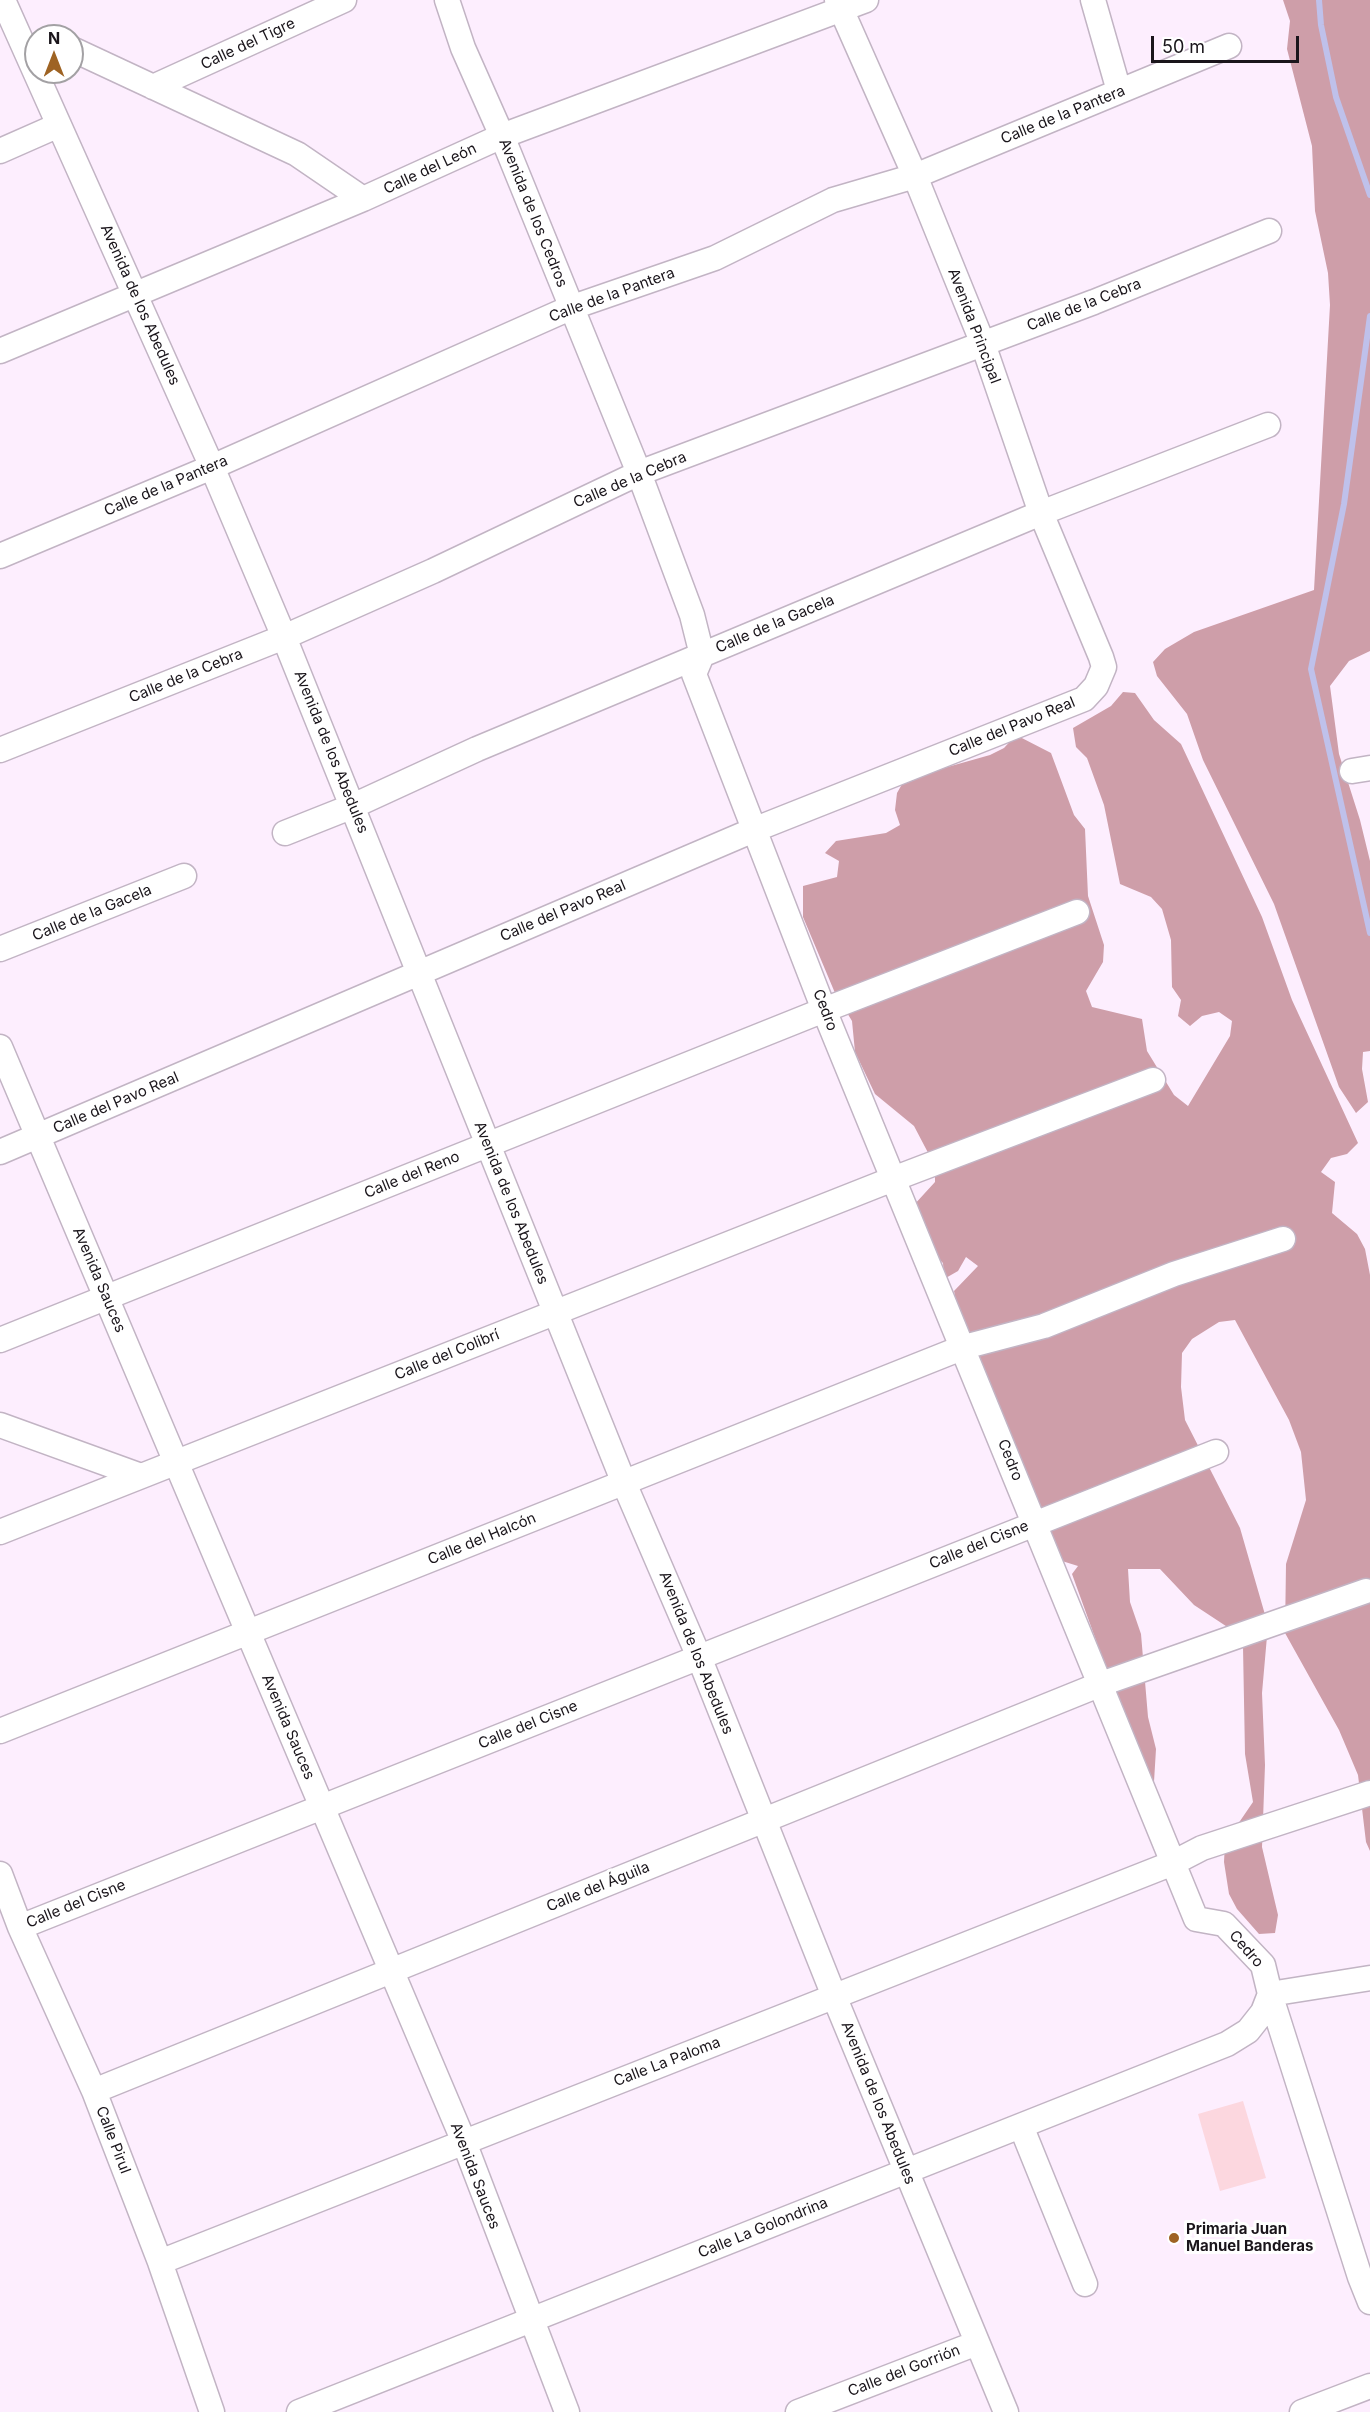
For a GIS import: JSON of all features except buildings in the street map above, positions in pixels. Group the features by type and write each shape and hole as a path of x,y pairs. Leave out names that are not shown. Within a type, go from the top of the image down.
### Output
{"street":[{"name":"Avenida de los Abedules","path":"3,0 24,33"},
{"name":"Calle del Tigre","path":"153,87 344,0"},
{"name":"Avenida de los Cedros","path":"447,0 463,48 502,136 639,473 692,615 702,655 694,675 756,829"},
{"name":"Calle del León","path":"0,351 363,199 502,136 839,5 866,0"},
{"path":"1093,0 1119,92"},
{"name":"Avenida Principal","path":"839,5 915,176 982,344 1041,513 1101,657"},
{"name":"Calle de la Pantera","path":"0,556 212,466 570,308 723,255 833,200 915,176 1228,46"},
{"path":"84,55 297,154 363,199"},
{"name":"Avenida de los Abedules","path":"44,84 59,125 212,466 284,637 624,1483 699,1657 834,1996 1006,2412"},
{"path":"0,151 59,125"},
{"name":"Calle de la Cebra","path":"0,750 284,637 639,473 1094,302 1269,231"},
{"name":"Calle de la Gacela","path":"285,833 353,806 477,749 1041,513 1268,425"},
{"name":"Calle del Pavo Real","path":"0,1152 756,829 1084,699 1101,677 1104,667 1101,657"},
{"name":"Cedro","path":"756,829 824,1010 964,1347 1196,1919 1224,1924 1263,1965 1270,1994 1370,2302"},
{"name":"Calle de la Gacela","path":"0,949 184,876"},
{"name":"Calle del Reno","path":"0,1340 824,1010 1077,912"},
{"name":"Avenida Sauces","path":"0,1047 464,2142 567,2412"},
{"name":"Calle del Colibrí","path":"0,1532 893,1179 1154,1080"},
{"name":"Calle del Halcón","path":"0,1731 964,1347 1044,1326 1174,1274 1283,1239"},
{"path":"0,1425 141,1476"},
{"name":"Calle del Cisne","path":"20,1927 1216,1452"},
{"name":"Calle del Águila","path":"94,2091 1101,1684 1366,1591"},
{"name":"Calle La Paloma","path":"160,2262 1173,1863 1202,1848 1370,1793"},
{"name":"Calle Pirul","path":"0,1874 20,1927 94,2091 160,2262 212,2412"},
{"path":"1270,1994 1370,1978"},
{"name":"Calle La Golondrina","path":"299,2412 1227,2044 1248,2031 1263,2012 1270,1994"},
{"path":"1021,2126 1085,2284"},
{"name":"Calle del Gorrión","path":"798,2412 976,2343"},
{"path":"1302,2412 1370,2386"}],"shaded area":[{"path":"1283,0 1370,0 1370,651 1349,661 1330,686 1339,754 1360,820 1370,861 1370,1051 1363,1052 1362,1069 1368,1102 1356,1113 1339,1087 1274,904 1203,760 1187,714 1157,676 1153,662 1165,649 1194,632 1314,590 1330,305 1328,273 1315,211 1312,146 1287,49 1290,21"},
{"path":"1123,692 1135,693 1154,720 1181,744 1262,917 1292,1000 1358,1143 1347,1154 1331,1158 1321,1172 1335,1182 1332,1213 1357,1234 1365,1249 1370,1275 1370,1851 1366,1842 1358,1775 1339,1730 1285,1633 1286,1564 1306,1500 1301,1452 1289,1420 1235,1320 1219,1322 1192,1339 1182,1353 1181,1387 1185,1420 1240,1528 1268,1625 1262,1693 1265,1765 1262,1847 1278,1915 1275,1933 1259,1934 1237,1909 1229,1894 1224,1862 1225,1843 1253,1802 1245,1754 1243,1647 1235,1632 1194,1605 1160,1569 1128,1569 1130,1602 1141,1634 1148,1717 1156,1749 1153,1798 1072,1574 1078,1566 1062,1561 960,1321 954,1291 978,1266 966,1257 958,1271 944,1279 943,1263 930,1251 913,1206 935,1182 935,1166 914,1126 875,1094 855,1052 852,1021 835,993 803,917 803,886 837,877 839,861 825,853 836,841 886,833 900,825 895,810 897,793 905,779 990,755 1004,748 1016,735 1051,753 1074,815 1085,829 1088,896 1104,945 1103,962 1086,991 1092,1007 1142,1019 1147,1051 1174,1095 1188,1106 1230,1036 1232,1021 1219,1012 1202,1016 1190,1026 1178,1016 1181,1000 1172,987 1171,940 1162,909 1151,897 1120,884 1104,805 1087,758 1076,747 1073,728 1111,706"},
{"path":"1243,2101 1266,2178 1220,2191 1198,2114"}],"waterway":[{"path":"1319,0 1321,25 1336,97 1370,195"},
{"path":"1370,316 1344,504 1311,669 1370,933"}],"place":[{"name":"Primaria Juan Manuel Banderas","path":"1174,2238"}]}
